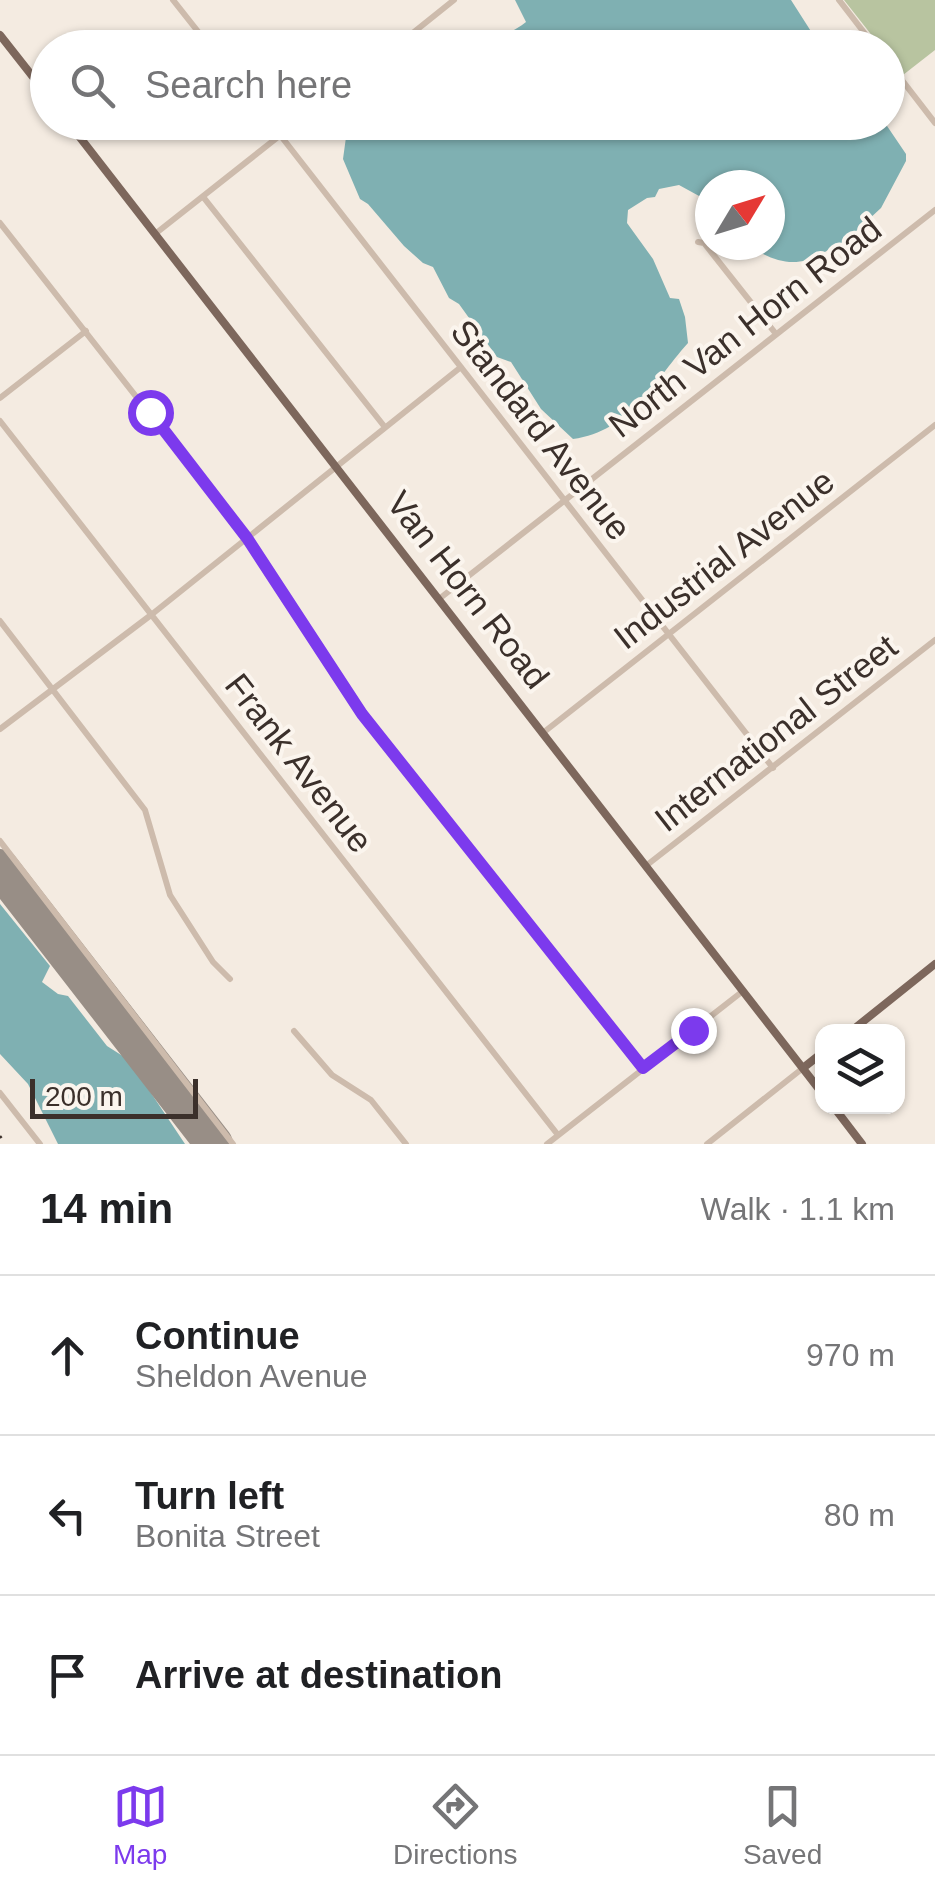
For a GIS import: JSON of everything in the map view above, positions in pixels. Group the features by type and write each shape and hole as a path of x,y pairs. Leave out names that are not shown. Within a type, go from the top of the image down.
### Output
{"main road":[{"path":"0,35 30,73"},
{"name":"Van Horn Road","path":"82,140 815,1084"},
{"path":"860,1024 935,964"},
{"path":"803,1068 815,1059"},
{"path":"839,1114 862,1144"}],"street":[{"path":"173,0 197,30"},
{"path":"416,30 454,0"},
{"path":"839,0 862,30"},
{"path":"905,84 935,122"},
{"path":"155,234 274,140"},
{"name":"Standard Avenue","path":"284,140 773,768"},
{"path":"204,198 384,426"},
{"name":"North Van Horn Road","path":"439,599 935,210"},
{"path":"0,223 247,538 362,714 643,1068"},
{"path":"717,260 776,334"},
{"path":"0,398 86,331"},
{"path":"0,728 151,615 460,367"},
{"name":"Frank Avenue","path":"0,421 558,1135"},
{"name":"Industrial Avenue","path":"544,732 935,425"},
{"path":"0,621 145,810 170,895 212,962 230,979"},
{"name":"International Street","path":"647,865 935,640"},
{"path":"0,841 233,1144"},
{"path":"547,1144 743,991"},
{"path":"294,1031 332,1075 371,1100 406,1144"},
{"path":"707,1144 803,1068"},
{"path":"0,1093 40,1144"}],"green space":[{"path":"844,0 935,0 935,50 905,73 905,30 868,30"}],"water":[{"path":"515,0 791,0 810,30 514,30 526,22"},
{"path":"346,140 897,140 906,154 881,208 840,246 801,261 778,260 785,260 785,170 695,170 695,194 679,185 659,189 655,197 628,210 627,223 653,259 670,298 679,299 688,343 625,416 593,434 573,439 541,409 511,362 497,357 459,304 449,298 433,267 404,246 360,199 343,159"},
{"path":"0,904 50,966 42,982 68,996 107,1046 129,1060 185,1144 58,1144 28,1084 0,1054"}],"runway":[{"path":"0,868 214,1144"}],"railway":[{"path":"0,1136 6,1144"}],"route":[{"path":"150,412 247,538 362,714 643,1068 693,1030"}]}
